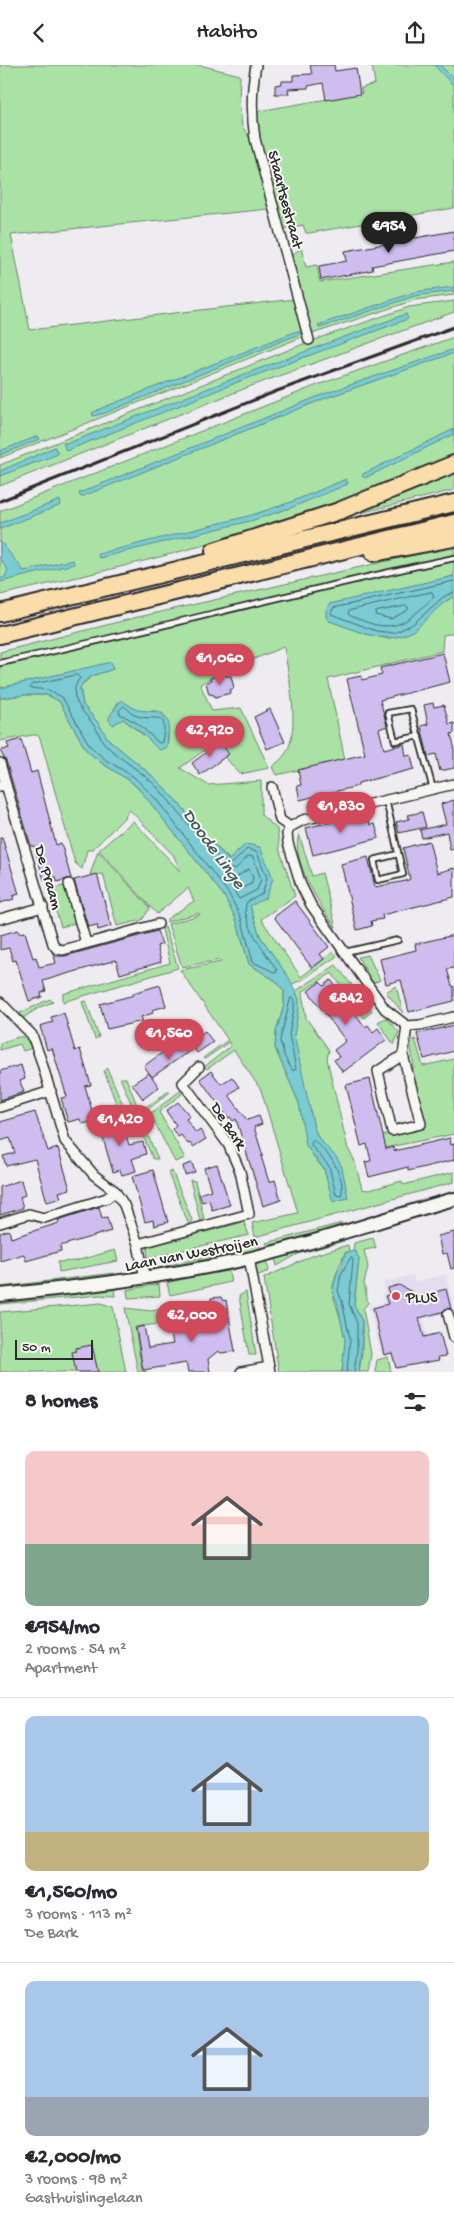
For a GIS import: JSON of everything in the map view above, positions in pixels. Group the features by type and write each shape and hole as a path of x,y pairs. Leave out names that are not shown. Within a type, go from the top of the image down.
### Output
{"highway":[{"path":"113,586 339,511 454,464"},
{"path":"0,613 454,503"},
{"path":"0,635 454,523"},
{"path":"253,573 454,538"}],"street":[{"name":"Staartsestraat","path":"256,65 251,96 251,113 255,139 309,339"},
{"name":"De Praam","path":"0,763 3,785 43,907 53,944 57,949 63,950 158,925"},
{"path":"454,784 303,820 290,827 287,834 301,885 311,905 385,1009 407,1026 454,1017"},
{"path":"272,787 280,821 290,827"},
{"name":"De Praam","path":"69,883 86,943"},
{"path":"0,919 43,907"},
{"path":"0,1002 32,1035 65,1141 94,1175 115,1191 124,1205 138,1244 145,1279"},
{"path":"402,1055 378,1071 392,1131 421,1124 402,1055 407,1026"},
{"name":"De Bark","path":"138,1244 249,1214 240,1171 228,1144 183,1083 198,1067"},
{"path":"0,1107 51,1091"},
{"path":"0,1223 29,1214 44,1218 107,1198 115,1191"},
{"name":"Laan van Westroijen","path":"0,1295 145,1279 249,1258 454,1199"},
{"name":"Laan van Westroijen","path":"385,1220 414,1216 454,1205"},
{"path":"241,1372 270,1370 249,1258"},
{"path":"448,1314 454,1337"}],"lane":[{"path":"0,663 104,640 334,583 454,558"},
{"path":"419,736 395,741 388,713 411,709 419,736 433,789"},
{"path":"386,800 398,854 402,874 378,880 374,860 398,854"},
{"path":"344,953 398,940"}],"shaded area":[{"path":"446,1274 454,1311 423,1319 429,1341 381,1354 369,1306 384,1302 382,1294 385,1292 383,1283 413,1275 415,1282"}],"green space":[{"path":"0,65 199,65 240,75 239,100 242,126 251,140 269,209 11,235 30,330 295,299 304,335 0,458"},
{"path":"372,65 454,65 454,208 309,233 306,233 303,225 283,229 253,112 362,93 361,88 375,84"},
{"path":"301,248 306,267 317,265 320,282 454,262 454,295 415,300 315,333 310,330 292,260 292,255"},
{"path":"454,301 454,312 246,388 0,486 0,465 306,343 409,307"},
{"path":"454,337 454,456 400,480 288,520 174,553 0,595 0,511 320,384"},
{"path":"454,467 454,490 303,527"},
{"path":"454,546 454,576 328,605 375,636 389,639 454,596 454,633 443,635 442,651 328,679 345,760 276,775 272,767 286,753 293,729 292,701 284,647 234,667 200,684 212,711 241,708 269,768 240,774 213,744 180,768 208,785 261,781 261,815 277,829 280,851 295,896 261,919 301,977 333,952 337,956 302,980 292,984 260,936 250,906 238,850 230,860 190,821 184,809 156,779 108,739 99,724 83,705 80,686 94,675 113,669 111,663 0,688 0,652 134,618","holes":["118,702 139,711 155,711 164,715 168,724 168,744 143,735 123,719 109,720"]},
{"path":"47,695 59,701 86,750 103,764 130,781 152,802 224,896 236,919 249,964 276,981 284,991 284,1005 276,1032 275,1048 299,1103 313,1157 324,1169 329,1187 319,1139 314,1128 295,1048 294,1025 298,1009 296,991 336,965 372,1011 364,1018 332,973 302,992 306,1018 329,1050 327,1059 348,1149 354,1159 362,1189 369,1190 402,1181 403,1185 454,1172 454,1182 255,1237 252,1223 298,1213 261,1090 234,1050 207,1069 204,1067 231,1046 229,1042 205,1059 203,1058 228,1040 180,970 221,962 219,960 182,967 168,924 200,915 199,913 167,922 167,919 194,901 188,888 157,914 99,850 133,821 180,871 174,856 129,809 125,817 93,849 87,850 82,869 75,863 40,738 37,735 33,735 0,741 0,698"},
{"path":"299,834 312,876 322,873 336,928 308,883 299,857 297,845"},
{"path":"98,851 150,908 142,920 117,926 103,874 90,875"},
{"path":"64,886 75,923 61,927 49,889"},
{"path":"165,927 178,968 63,1002 63,994 170,963 162,929"},
{"path":"368,955 380,980 373,983 358,957"},
{"path":"396,986 403,1013 386,992"},
{"path":"50,999 53,1002 40,1007 23,1018 20,1013"},
{"path":"86,1001 99,1037 95,1039 82,1002"},
{"path":"386,1018 399,1032 394,1045 378,1022"},
{"path":"24,1037 32,1048 23,1051 20,1044 0,1050 0,1043"},
{"path":"415,1039 423,1066 454,1059 454,1134 384,1148 382,1136 424,1126 411,1069 414,1068 410,1041"},
{"path":"107,1068 127,1114 99,1122 99,1118 119,1111 104,1071"},
{"path":"120,1078 126,1078 137,1105 143,1109 170,1092 146,1111 141,1112 132,1105"},
{"path":"180,1091 182,1094 159,1112 185,1158 175,1162 150,1114"},
{"path":"136,1119 141,1119 158,1159 153,1159"},
{"path":"172,1171 192,1220 189,1225 168,1173"},
{"path":"190,1180 195,1181 205,1223 201,1224"},
{"path":"244,1222 249,1235 148,1258 147,1247"},
{"path":"342,1223 341,1229 269,1248 266,1243"},
{"path":"342,1236 344,1241 298,1254 277,1266 275,1255"},
{"path":"373,1238 376,1248 364,1250 368,1267 364,1283 368,1303 363,1309 371,1354 368,1372 359,1372 362,1352 362,1321 354,1305 359,1259 353,1251 354,1243"},
{"path":"258,1243 262,1251 235,1256 233,1249"},
{"path":"348,1245 349,1251 345,1253 341,1262 333,1289 345,1341 342,1372 279,1372 264,1278 314,1255"},
{"path":"115,1250 118,1261 59,1272 58,1262 76,1261"},
{"path":"226,1252 227,1259 165,1272 165,1266"},
{"path":"266,1259 269,1271 258,1275 253,1262"},
{"path":"228,1268 231,1282 170,1295 167,1283"},
{"path":"114,1273 115,1280 0,1293 0,1287"},
{"path":"159,1284 160,1296 128,1298 127,1290"},
{"path":"114,1289 115,1296 99,1295 0,1304 0,1300"},
{"path":"246,1292 256,1355 249,1355 239,1296"},
{"path":"101,1303 113,1307 126,1372 0,1372 0,1312"},
{"path":"125,1308 151,1311 170,1308 169,1319 158,1324 135,1327 142,1370 147,1372 138,1372"},
{"path":"388,1357 391,1372 375,1372 377,1360"}],"water":[{"path":"434,65 440,65 454,79 454,86"},
{"path":"454,287 454,291 415,296 326,326 319,328 318,325 415,292"},
{"path":"406,314 408,319 243,380 66,451 63,443 71,442 242,375"},
{"path":"297,331 302,333 105,413 93,416 92,413 102,408"},
{"path":"454,349 454,353 326,398 81,497 79,493 324,394"},
{"path":"454,429 454,434 365,478 362,476 363,474"},
{"path":"38,436 40,439 0,455 0,451"},
{"path":"55,447 58,454 0,476 0,471"},
{"path":"346,479 348,484 293,507 254,520 99,558 98,554 252,515 291,502"},
{"path":"60,500 61,505 0,529 0,523"},
{"path":"0,541 24,571 73,560 74,564 0,582 0,579 5,577 8,570 0,559"},
{"path":"454,576 454,596 408,634 385,638 374,636 329,621 326,617 326,610 329,604"},
{"name":"Doode Linge","path":"111,662 113,669 89,678 82,684 80,689 83,705 99,724 108,739 156,779 184,809 190,821 229,860 246,844 260,847 273,878 266,898 250,906 260,936 289,978 299,999 294,1035 314,1128 319,1139 337,1158 342,1167 348,1198 333,1202 324,1169 306,1146 299,1103 275,1048 276,1032 284,1005 284,991 276,981 249,964 236,919 224,896 140,790 86,750 59,701 47,695 0,698 0,688"},
{"path":"121,700 137,710 159,712 167,719 169,724 167,748 159,750 143,734 123,719 113,725 109,717"},
{"path":"356,1252 359,1259 354,1305 362,1321 359,1372 342,1372 345,1340 337,1302 332,1292 337,1272 342,1265 345,1253"}],"building":[{"path":"310,65 334,65 335,71 356,68 360,94 326,100 323,83 308,86 308,88 288,89 289,94 275,94 275,85 282,84 282,81 293,81 293,75 312,74"},
{"path":"454,231 454,251 372,266 373,270 321,280 319,266 347,261 345,251 402,241 402,238 414,235 415,238"},
{"path":"443,653 450,682 380,700 387,726 379,729 384,749 404,744 406,756 411,755 414,769 358,783 358,786 300,800 297,786 301,785 298,770 365,754 347,679 361,676 362,680 382,675 380,668"},
{"path":"226,674 226,676 231,676 234,688 230,690 231,693 215,697 209,694 206,683 211,680 210,678"},
{"path":"433,703 434,707 444,705 449,724 454,723 454,733 451,734 454,746 454,768 440,771 436,754 428,756 421,726 428,724 424,705"},
{"path":"270,709 285,742 267,749 254,717"},
{"path":"21,739 31,773 37,771 56,845 61,843 71,878 57,882 56,877 44,880 34,846 31,846 6,761 0,751 9,748 7,743"},
{"path":"220,742 229,754 200,775 192,763"},
{"path":"454,800 454,849 450,850 447,832 422,838 420,830 446,824 441,804"},
{"path":"422,812 426,827 399,833 396,822 409,819 408,815"},
{"path":"367,813 370,825 375,824 379,838 313,855 306,828"},
{"path":"2,837 19,894 13,896 14,899 0,903 0,838"},
{"path":"429,841 437,873 454,868 454,897 382,915 383,919 371,921 372,926 357,930 341,864 368,857 375,887 406,881 410,879 403,848"},
{"path":"97,874 111,926 98,930 97,925 88,927 74,880"},
{"path":"295,901 329,947 320,954 324,959 312,968 274,917"},
{"path":"18,930 19,933 25,932 33,958 36,957 39,967 56,963 54,956 65,956 157,931 162,944 157,946 161,962 120,974 116,960 63,975 43,981 46,991 41,993 42,997 29,1001 16,960 13,961 9,948 0,950 0,935"},
{"path":"454,935 454,968 447,969 452,986 454,986 454,1001 409,1012 401,980 386,984 380,959 416,950 415,944"},
{"path":"331,980 365,1027 368,1025 373,1032 378,1028 386,1040 343,1072 334,1060 339,1057 334,1050 346,1041 308,991 320,982 324,986"},
{"path":"160,985 166,1006 152,1010 153,1013 141,1017 143,1021 107,1029 100,1004 134,995 133,993"},
{"path":"64,1013 75,1051 80,1049 91,1085 85,1086 95,1121 82,1124 80,1119 68,1122 61,1098 67,1097 52,1048 47,1050 40,1026 53,1022 51,1017"},
{"path":"454,1025 454,1051 424,1059 417,1034"},
{"path":"205,1031 213,1042 197,1053 194,1048 152,1077 144,1066 166,1050 163,1045 171,1040 175,1046 192,1033 196,1038"},
{"path":"21,1065 25,1079 20,1081 24,1092 0,1100 0,1071"},
{"path":"211,1071 221,1084 232,1077 239,1087 229,1095 247,1120 259,1116 262,1124 254,1127 263,1156 261,1156 269,1182 275,1180 281,1200 263,1206 236,1119 233,1121 230,1117 228,1118 200,1079"},
{"path":"149,1073 159,1087 143,1099 132,1084"},
{"path":"370,1079 386,1149 393,1147 394,1151 450,1138 451,1145 454,1144 454,1160 408,1171 408,1167 369,1177 365,1162 371,1161 367,1144 361,1146 346,1085"},
{"path":"178,1102 190,1116 186,1119 196,1133 200,1130 206,1139 193,1147 181,1135 178,1137 172,1129 176,1125 166,1111"},
{"path":"35,1112 48,1151 58,1148 70,1189 59,1192 61,1198 47,1202 35,1159 6,1166 3,1156 15,1153 10,1138 0,1141 0,1122"},
{"path":"121,1119 129,1145 143,1142 146,1154 132,1159 136,1171 122,1175 120,1170 113,1172 99,1125"},
{"path":"192,1163 195,1172 185,1175 183,1166"},
{"path":"217,1164 230,1205 212,1210 209,1200 202,1202 199,1194 211,1190 204,1168"},
{"path":"153,1170 168,1222 154,1226 153,1220 145,1222 132,1176"},
{"path":"21,1180 25,1195 20,1197 23,1208 0,1215 0,1187"},
{"path":"99,1207 102,1218 107,1217 111,1231 60,1246 61,1251 26,1261 24,1254 0,1261 0,1233 9,1230 11,1238 59,1223 58,1220"},
{"path":"454,1232 454,1268 451,1269 447,1253 442,1254 438,1236"},
{"path":"399,1285 412,1292 414,1298 446,1289 451,1309 447,1308 442,1312 419,1318 424,1337 440,1333 446,1356 438,1357 439,1360 396,1368 392,1353 384,1355 373,1308 388,1304 385,1296 389,1295 388,1288"},
{"path":"221,1297 223,1301 226,1300 235,1351 221,1353 218,1351 208,1359 210,1372 188,1372 186,1363 143,1370 136,1328 144,1326 148,1348 173,1344 171,1335 208,1328 204,1304 211,1303 211,1298"},
{"path":"92,1345 98,1372 76,1372 72,1352 76,1351 76,1348"}],"railway":[{"path":"0,501 277,391 454,327"}],"place":[{"name":"PLUS","path":"396,1296"}]}
